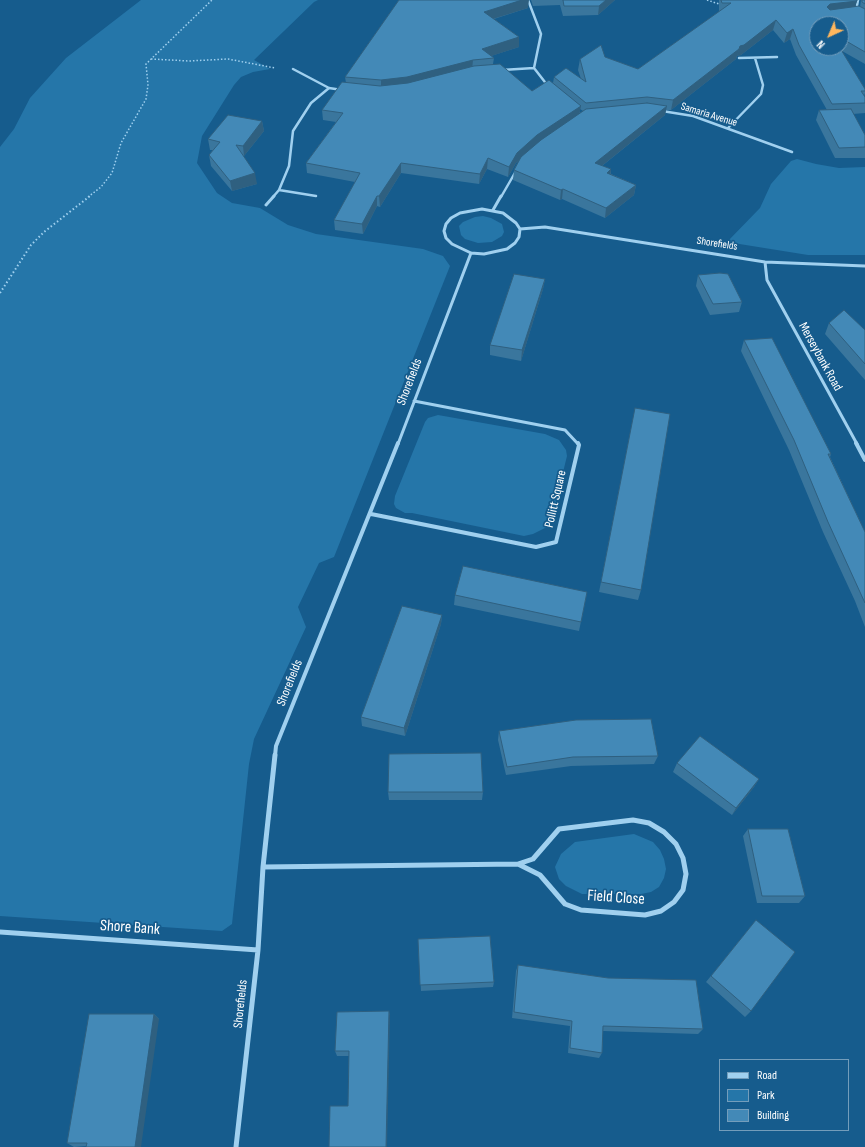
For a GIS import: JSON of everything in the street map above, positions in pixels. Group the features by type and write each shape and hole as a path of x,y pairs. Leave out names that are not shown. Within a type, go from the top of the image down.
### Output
{"street":[{"path":"528,0 541,34 534,68 540,78 553,91"},
{"path":"858,0 856,13 860,16"},
{"path":"739,58 777,57"},
{"path":"728,128 761,94 763,85 760,70 755,58"},
{"path":"496,70 534,68"},
{"path":"293,69 329,88 349,91"},
{"path":"266,205 278,190 289,166 293,131 311,103 329,88"},
{"name":"Samaria Avenue","path":"660,111 693,116 792,152"},
{"path":"493,210 518,166"},
{"path":"278,190 316,196"},
{"path":"482,209 493,210 511,217 520,229 519,237 515,243 507,249 496,253 471,253 452,244 446,238 444,231 446,224 452,218 465,212 482,209"},
{"name":"Shorefields","path":"520,229 545,227 765,262 865,266"},
{"name":"Shorefields","path":"236,1147 258,950 263,866 276,746 371,514 471,253"},
{"name":"Merseybank Road","path":"765,262 767,280 865,460"},
{"name":"Pollitt Square","path":"371,514 536,547 556,542 579,445 565,430 414,401"},
{"name":"Field Close","path":"263,866 518,864 532,859 560,830 633,820 649,823 664,832 676,844 683,858 686,874 683,890 674,902 661,912 645,915 581,910 564,904 540,875 518,864"},
{"name":"Shore Bank","path":"0,932 258,950"}],"path":[{"path":"0,293 31,244 101,187 112,173 121,143 146,99 148,85 146,64 191,23 212,0"},
{"path":"707,0 729,7"},
{"path":"150,59 189,61 228,59 297,71"}],"green space":[{"path":"141,0 318,0 314,2 254,60 270,69 253,72 241,77 234,85 202,136 197,163 217,193 232,203 260,208 288,225 316,234 423,249 443,256 450,266 334,557 319,563 298,607 306,627 254,739 249,764 232,924 222,931 0,916 0,147 14,129 30,98 66,58"},
{"path":"797,159 839,168 865,167 865,255 808,255 727,242 760,208 771,184 791,161"},
{"path":"483,216 491,218 502,224 504,232 502,236 492,242 478,243 465,239 461,235 459,226 463,222 475,217"},
{"path":"438,415 545,434 559,440 566,450 567,456 551,521 547,527 533,534 524,536 412,513 405,513 396,508 394,504 395,496 425,422 428,418"},
{"path":"634,834 653,842 660,850 664,859 666,869 664,878 659,887 651,892 641,894 582,894 566,886 559,879 555,867 561,854 575,842"}],"building":[{"path":"399,0 522,0 484,12 519,37 482,49 494,58 473,60 407,77 381,80 345,77"},
{"path":"563,0 606,0 599,6 564,6"},
{"path":"721,0 857,0 830,4 827,7 830,10 859,6 865,9 865,52 849,43 849,16 809,16 809,56 845,56 865,89 865,91 861,91 865,97 865,103 832,104 799,45 793,29 787,33 776,20 744,45 740,46 739,49 673,100 647,97 586,103 554,77 566,68 586,82 580,59 601,45 605,57 638,69 731,3 722,3"},
{"path":"500,64 532,91 549,80 581,106 537,135 517,153 509,167 488,158 480,174 401,163 379,196 377,196 362,224 334,220 360,173 306,163 343,113 322,110 342,82 380,86 408,83 474,66"},
{"path":"647,103 667,106 595,163 611,169 607,173 636,185 606,208 514,170 521,157 541,140 586,109"},
{"path":"851,109 865,135 865,147 839,148 819,110"},
{"path":"228,115 262,121 243,146 236,145 255,173 230,181 209,155 220,142 208,139"},
{"path":"720,273 728,274 742,302 713,304 698,275"},
{"path":"514,274 545,279 522,350 490,345"},
{"path":"844,310 865,330 865,364 829,323"},
{"path":"772,338 831,454 828,454 865,532 865,603 828,522 794,440 744,340"},
{"path":"635,408 670,414 641,590 601,582"},
{"path":"463,566 587,592 581,622 455,595"},
{"path":"402,606 442,615 404,728 361,717"},
{"path":"651,719 658,756 573,757 507,767 499,731 576,720"},
{"path":"700,736 759,779 736,808 677,763"},
{"path":"481,753 483,792 388,792 389,754"},
{"path":"748,829 788,829 805,896 762,896"},
{"path":"756,920 795,952 751,1011 711,976"},
{"path":"490,936 494,982 420,985 418,939"},
{"path":"518,965 608,978 696,980 703,1029 603,1026 602,1053 570,1048 572,1021 514,1012"},
{"path":"389,1011 386,1147 329,1147 330,1106 348,1106 349,1051 335,1051 337,1012"},
{"path":"89,1014 154,1014 135,1147 86,1147 87,1143 67,1143"}]}
